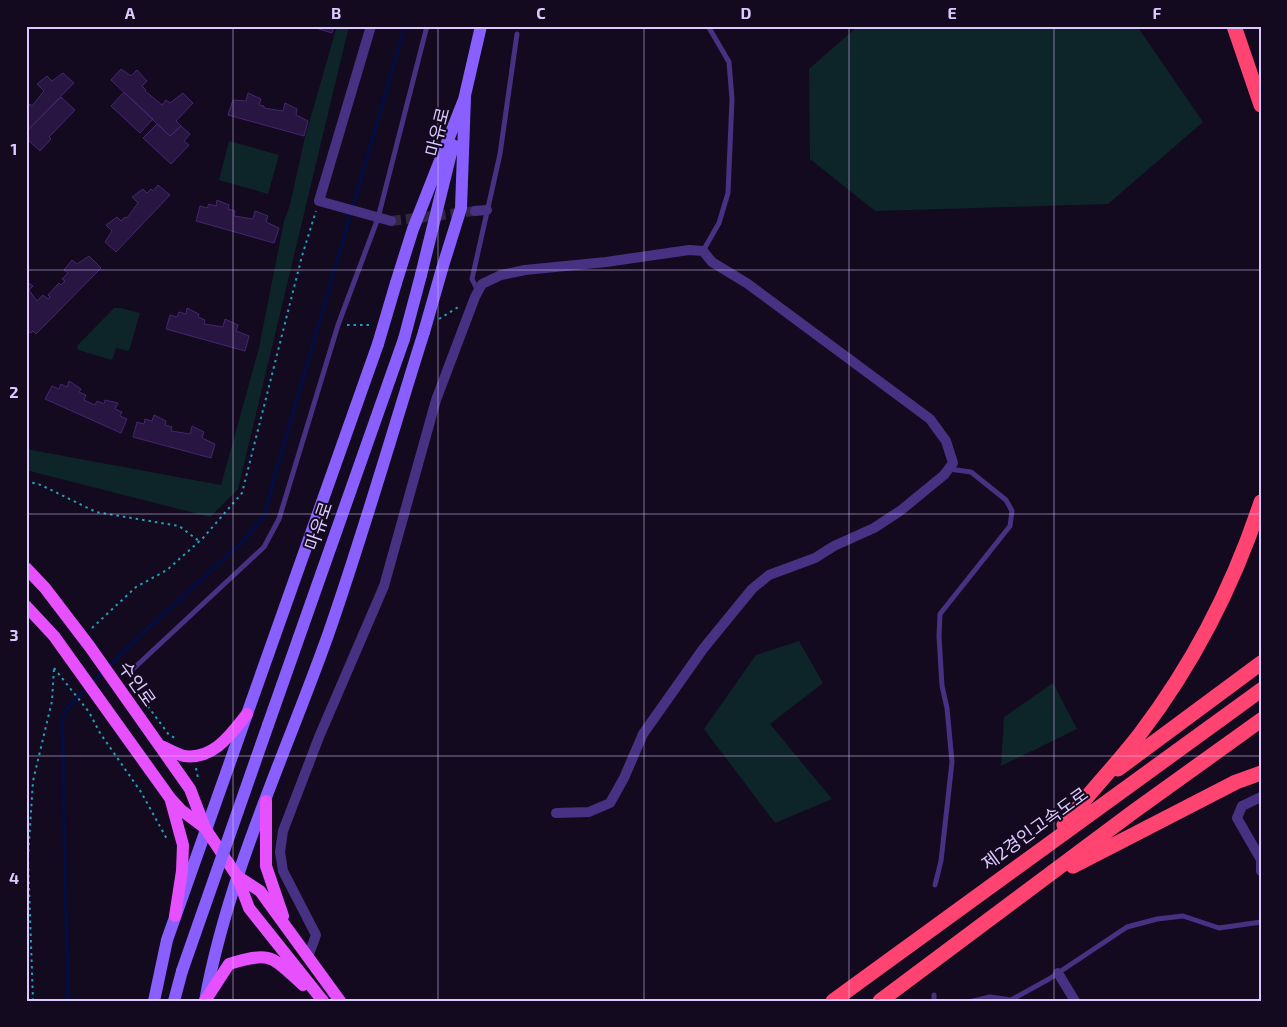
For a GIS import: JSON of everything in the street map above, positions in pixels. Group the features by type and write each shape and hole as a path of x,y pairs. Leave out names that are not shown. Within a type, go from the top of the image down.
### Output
{"highway":[{"path":"1234,26 1261,105"},
{"path":"1052,840 1096,784 1140,734 1183,673 1223,602 1244,552 1261,502"},
{"path":"1096,784 1261,663"},
{"name":"제2경인고속도로","path":"833,1001 1052,840 1261,690"},
{"path":"880,1001 1261,720"},
{"path":"1034,886 1236,782 1261,773"}],"main road":[{"name":"마유로","path":"174,1001 182,971 404,339 481,26"},
{"path":"205,1001 217,946 237,876 328,634 424,332 461,208 465,97"},
{"path":"154,1001 166,940 378,344 413,229 465,97"},
{"name":"수인로","path":"26,568 45,588 86,642 190,789 205,828 237,876 249,908 322,1001"},
{"name":"수인로","path":"26,606 54,636 170,798 181,810 205,828"},
{"path":"159,745 184,756 201,754 220,747 247,714"},
{"path":"170,798 183,845 182,871 175,916"},
{"path":"266,801 266,866 287,928"},
{"name":"수인로","path":"237,876 260,890 340,1001"},
{"path":"205,1001 229,964 256,955 272,958 322,1001"}],"street":[{"path":"371,26 319,201 391,221"},
{"path":"475,211 487,210"},
{"path":"308,958 316,935 283,871 280,852 283,831 319,737 384,586 436,400 478,291 482,284 501,275 525,270 597,263 690,250 703,251 712,262 748,284 930,419 946,441 952,464 900,511 874,528 834,546 815,558 768,575 752,589 703,649 643,734 624,778 610,803 589,812 556,814"},
{"path":"1261,797 1242,806 1237,818 1260,858 1261,871"},
{"path":"1058,973 1075,1001"}],"lane":[{"path":"132,670 264,547 279,519 338,325 376,218 426,26"},
{"path":"703,251 718,223 728,193 732,99 729,62 708,26"},
{"path":"478,291 472,279 500,154 517,34"},
{"path":"936,885 941,862 952,762 947,708 942,686 939,636 940,614 1010,526 1012,511 1006,500 971,472 948,469"},
{"path":"973,1001 990,997 1011,1000 1058,973 1127,927 1157,918 1183,916 1219,928 1261,922"}],"path":[{"path":"86,642 136,587 167,570 199,541 242,493 302,256 319,201"},
{"path":"26,481 41,485 96,512 179,526 199,541"},
{"path":"33,1001 28,858 33,781 52,701 54,668 89,712"}],"green space":[{"path":"337,26 349,26 238,489 210,517 26,470 26,449 221,485 259,348 284,221 290,205 305,137"},
{"path":"858,26 1137,26 1203,122 1108,204 875,211 810,159 809,69"},
{"path":"229,141 279,155 268,194 219,180"},
{"path":"114,308 140,313 129,351 116,348 112,360 78,350 77,346"},
{"path":"799,641 823,683 770,724 832,799 775,823 704,729 756,655"},
{"path":"1053,683 1077,729 1001,766 1004,717"}],"building":[{"path":"309,26 334,26 332,33"},
{"path":"121,69 131,76 137,70 147,81 142,86 145,91 162,105 166,100 170,103 183,93 193,103 176,121 181,126 170,136 111,80"},
{"path":"63,73 74,83 26,132 26,109 30,104 32,106 44,91 37,84 47,76 52,81"},
{"path":"124,92 153,119 140,133 111,106"},
{"path":"248,93 261,99 259,105 264,106 264,108 283,111 285,103 297,109 296,115 308,121 304,136 228,115 233,100 246,101"},
{"path":"61,97 75,110 49,137 51,139 40,151 26,138 26,132"},
{"path":"157,124 170,136 181,126 190,134 184,141 189,145 171,164 143,138"},
{"path":"158,185 170,195 116,252 105,242 112,231 106,225 117,217 121,221 125,217 127,218 138,203 132,197 143,189 147,193 151,189 153,191"},
{"path":"217,200 229,205 228,209 235,211 234,216 253,219 255,211 268,216 266,222 279,228 274,243 196,221 200,206 207,208 209,204 216,206"},
{"path":"89,256 101,268 36,334 26,329 26,321 29,318 26,315 26,281 33,286 29,290 37,301 43,295 48,299 50,297 48,295 59,283 61,285 65,281 62,279 68,273 64,270 72,260 77,264"},
{"path":"187,308 199,314 198,317 205,320 204,324 223,327 225,319 238,325 236,331 249,336 245,351 166,329 170,315 177,317 179,312 186,314"},
{"path":"69,381 81,389 79,392 86,395 84,400 95,405 97,401 104,404 105,400 118,403 115,409 122,412 120,416 127,419 121,433 45,399 52,386 59,389 61,384 67,387"},
{"path":"154,415 166,421 165,425 172,427 171,431 190,434 192,426 204,432 202,438 215,444 211,458 133,437 137,422 144,424 145,419 152,421"}],"waterway":[{"path":"92,683 131,644 242,542 265,515 405,26"},
{"path":"68,1001 62,720 67,709 87,688"}],"tunnel":[{"path":"391,221 475,211"}]}
